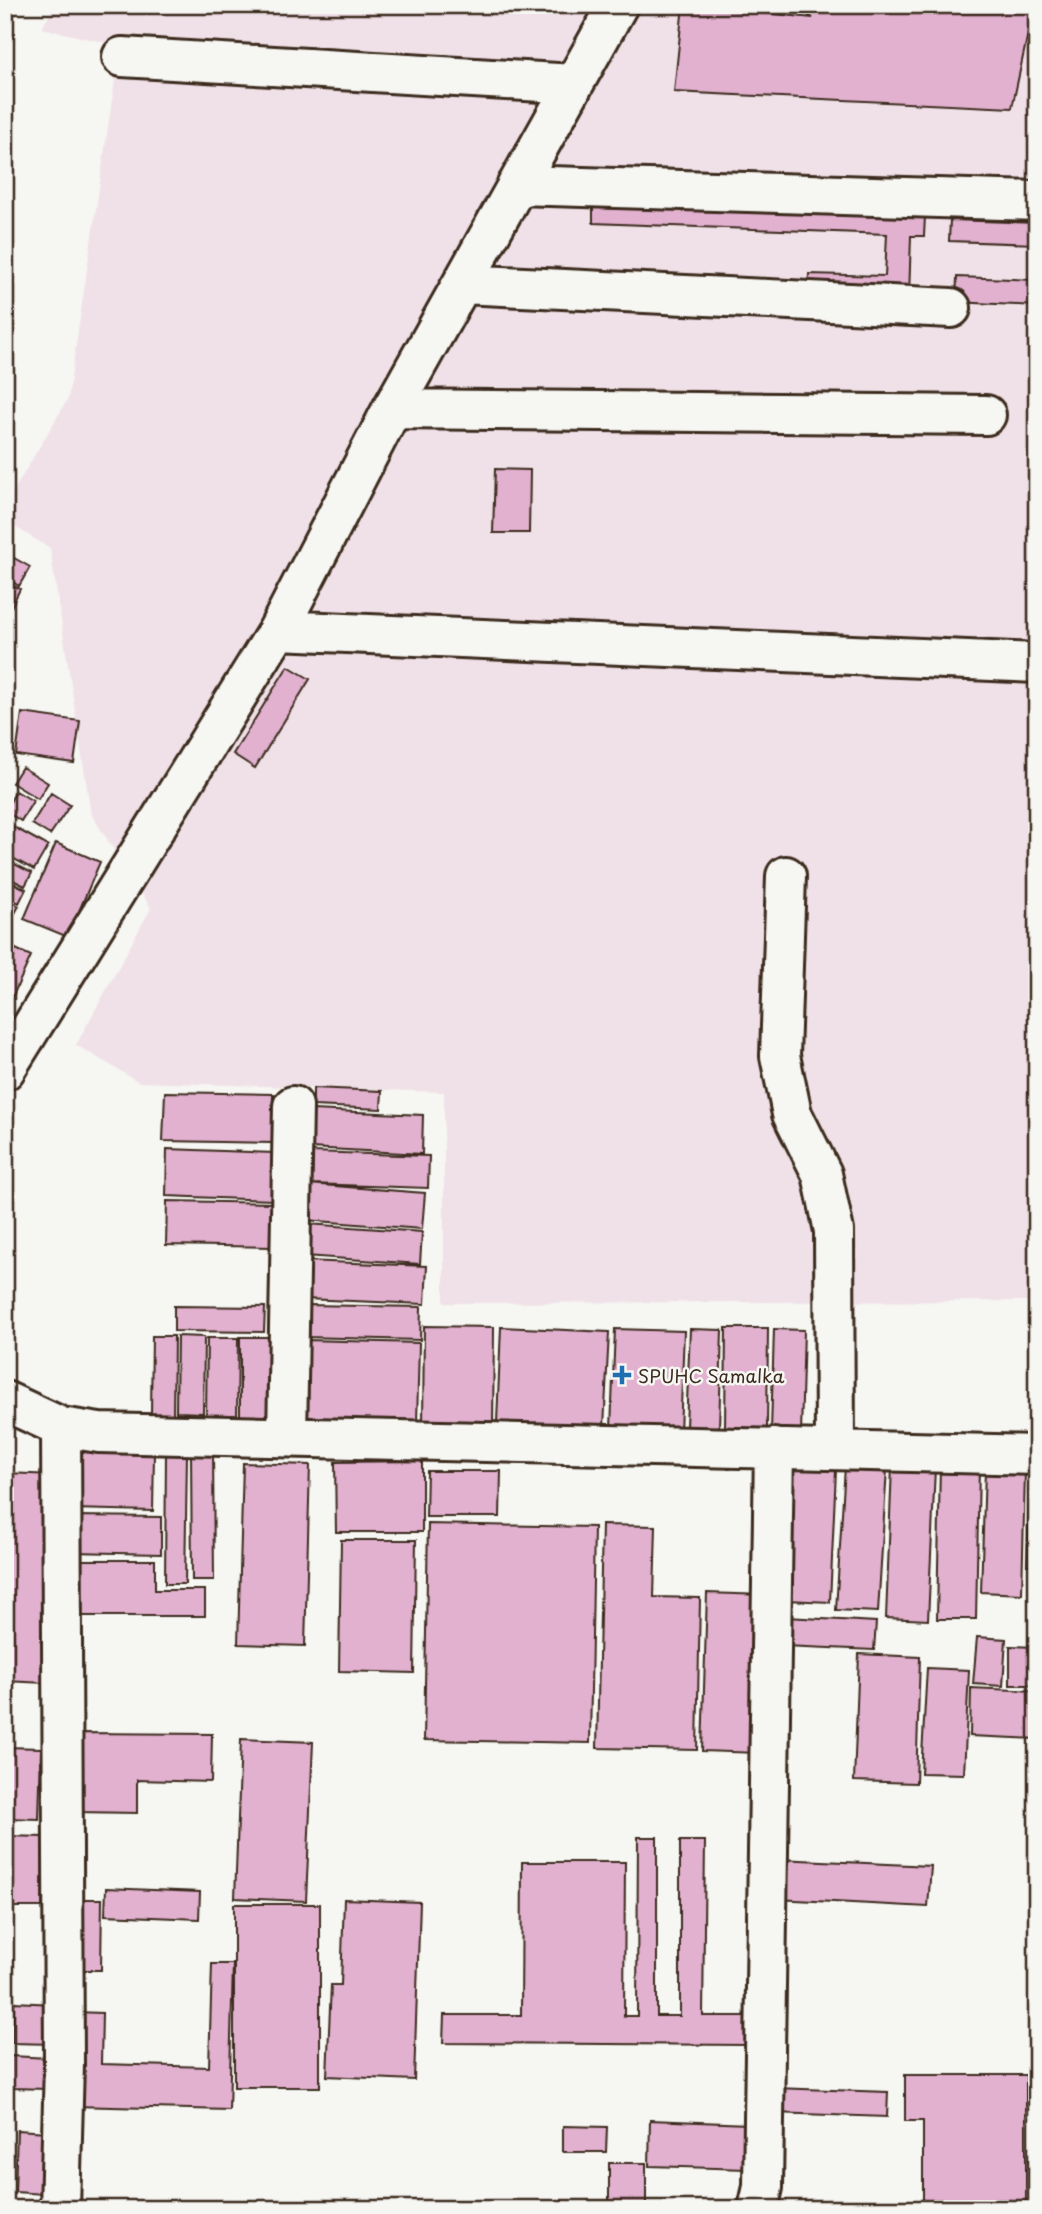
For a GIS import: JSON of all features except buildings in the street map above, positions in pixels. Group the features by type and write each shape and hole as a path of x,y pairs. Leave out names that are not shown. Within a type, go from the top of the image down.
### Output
{"street":[{"path":"5,1070 278,630 392,409 618,5"},
{"path":"122,57 574,84"},
{"path":"517,185 1037,201"},
{"path":"462,284 951,308"},
{"path":"392,409 986,415"},
{"path":"278,630 1037,663"},
{"path":"786,876 780,1056 792,1114 822,1174 834,1231 835,1449"},
{"path":"287,1437 293,1106"},
{"path":"5,1401 61,1427 99,1433 1037,1455"},
{"path":"60,2209 64,2064 61,1427"},
{"path":"759,2208 763,2174 774,1448"}],"shaded area":[{"path":"55,5 1037,5 1037,1301 444,1303 444,1092 139,1082 76,1045 151,908 91,814 50,548 5,521 5,505 68,399 120,46 42,28"}],"place":[{"name":"SPUHC Samalka","path":"622,1375"}]}
